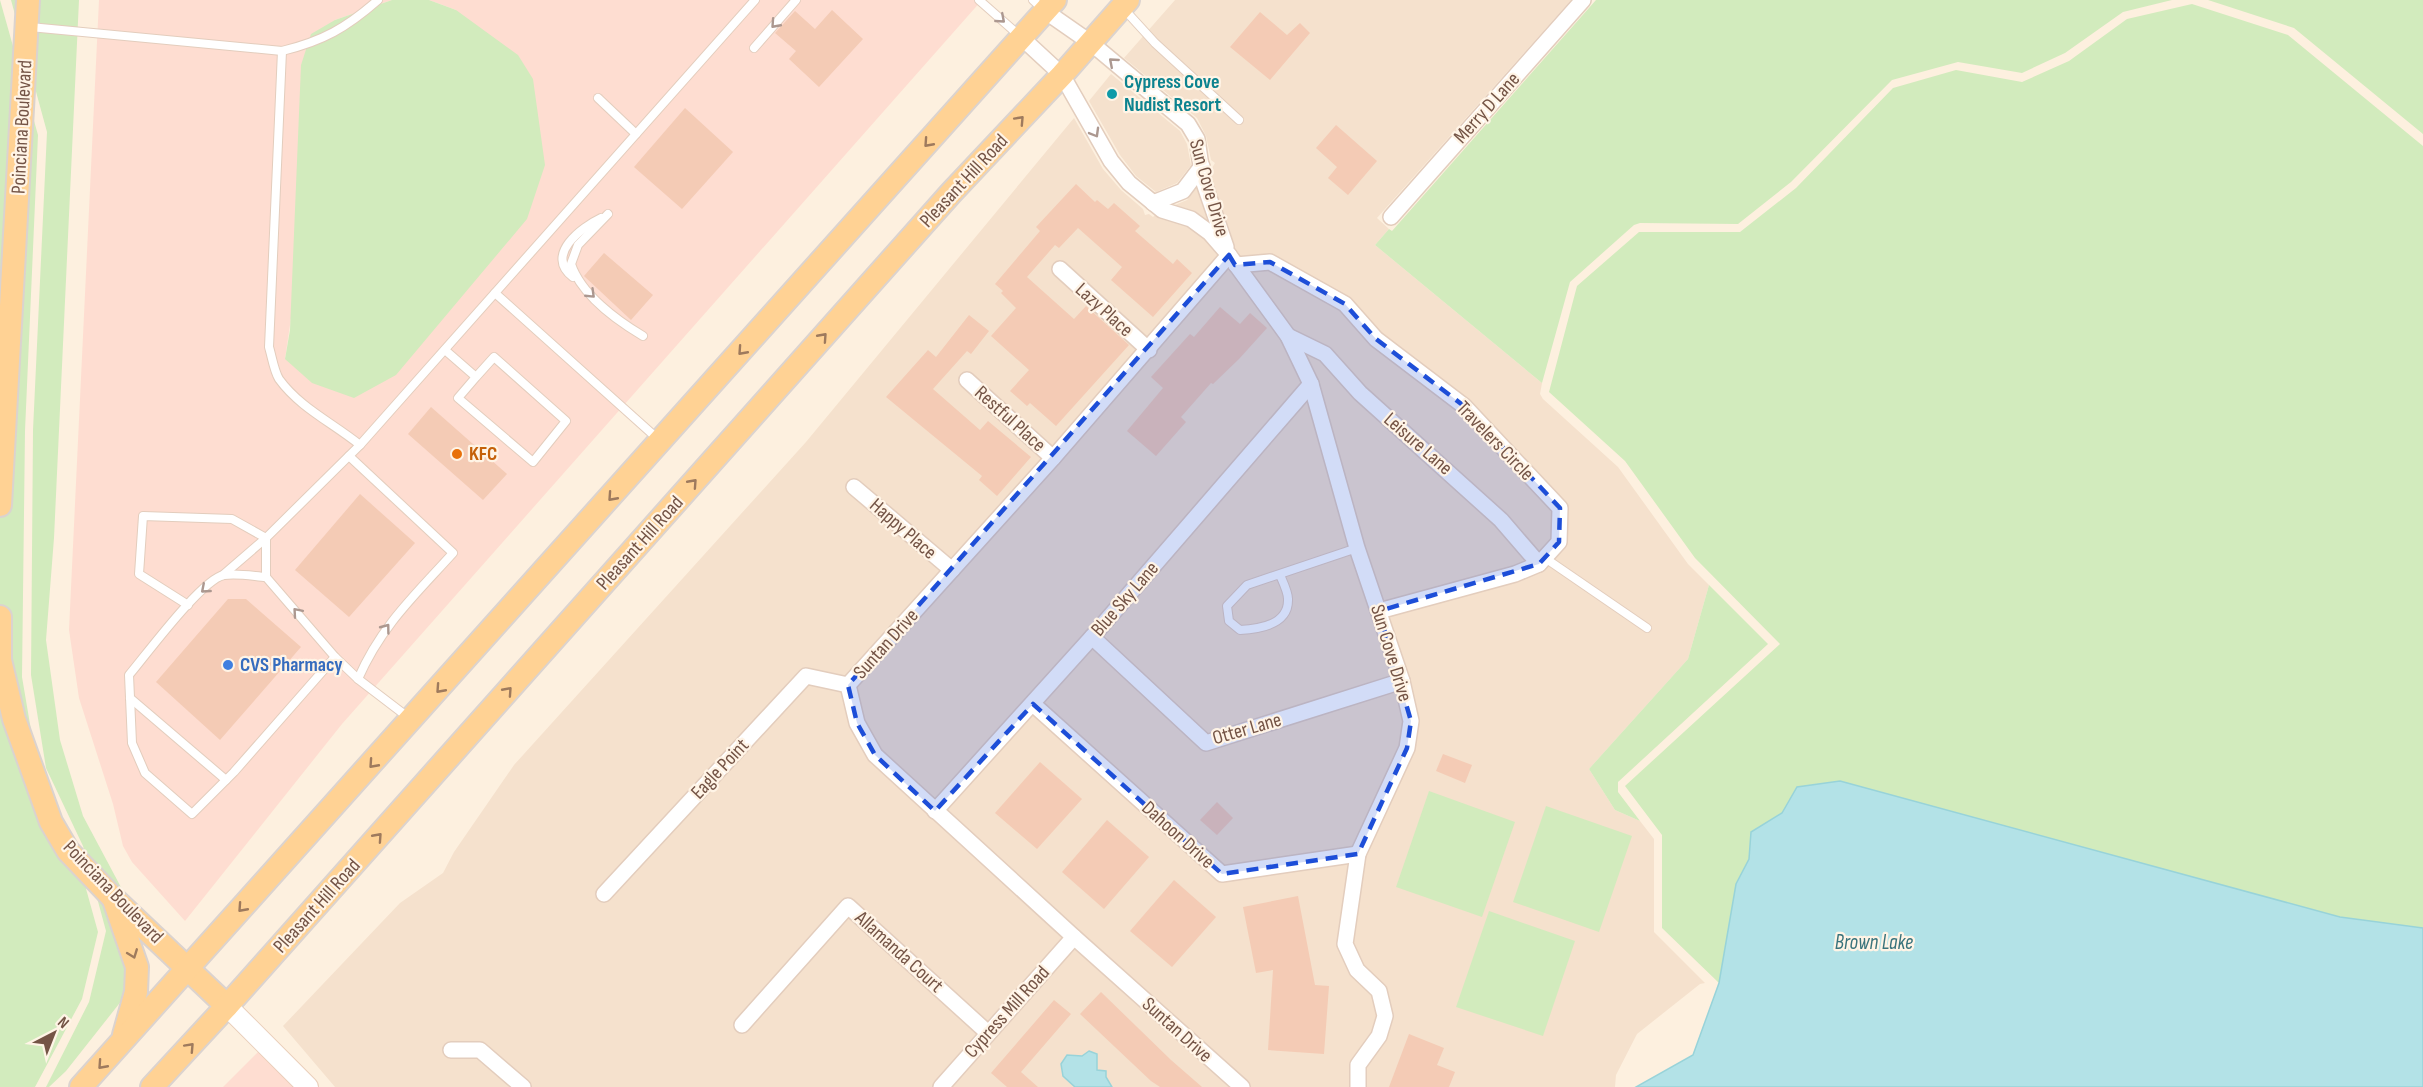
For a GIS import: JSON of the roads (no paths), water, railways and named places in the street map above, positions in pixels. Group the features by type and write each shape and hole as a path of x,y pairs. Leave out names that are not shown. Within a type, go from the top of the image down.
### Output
{"main road":[{"name":"Poinciana Boulevard","path":"0,505 28,0"},
{"path":"81,1087 1022,38 1044,4"},
{"name":"Pleasant Hill Road","path":"152,1087 227,1006 935,211 1125,4"},
{"name":"Poinciana Boulevard","path":"0,617 0,660 14,719 51,822 68,851 114,899 227,1006"},
{"path":"114,899 137,967 136,992 122,1042"}],"street":[{"name":"Merry D Lane","path":"1391,217 1583,0"},
{"name":"Sun Cove Drive","path":"1044,4 1155,99 1188,124 1197,140 1202,166 1232,260"},
{"name":"Sun Cove Drive","path":"1022,38 1062,75 1111,162 1129,183 1162,210 1191,219 1210,233 1288,336 1311,384 1358,548 1402,681 1411,722 1407,748 1358,854 1345,944 1357,970 1380,992 1385,1016 1379,1036 1358,1065 1358,1087"},
{"path":"1153,203 1183,191 1202,166"},
{"name":"Suntan Drive","path":"1232,260 848,686 857,723 875,755 1242,1087"},
{"name":"Travelers Circle","path":"1232,260 1269,262 1345,304 1376,339 1464,406 1560,508 1559,542 1542,561"},
{"name":"Lazy Place","path":"1060,269 1149,350"},
{"name":"Leisure Lane","path":"1288,336 1325,354 1360,393 1501,520 1542,561"},
{"name":"Restful Place","path":"967,380 1053,458"},
{"name":"Blue Sky Lane","path":"935,811 1092,637 1311,384"},
{"name":"Happy Place","path":"854,487 952,570"},
{"path":"1379,611 1515,574 1542,561"},
{"name":"Otter Lane","path":"1092,637 1206,743 1402,681"},
{"name":"Eagle Point","path":"604,894 806,676 848,686"},
{"name":"Dahoon Drive","path":"1033,704 1222,874 1358,854"},
{"name":"Allamanda Court","path":"742,1025 848,906 988,1033"},
{"name":"Cypress Mill Road","path":"941,1087 1074,937"},
{"path":"227,1006 308,1087"},
{"path":"451,1050 480,1050 523,1087"}],"lane":[{"path":"28,27 282,51 318,42 352,23 378,0"},
{"path":"335,657 226,780 192,814 146,773 132,743 129,675 188,605 266,538 350,456 755,0"},
{"path":"754,48 796,0"},
{"path":"979,0 1022,38"},
{"path":"1125,4 1155,43 1239,120"},
{"path":"282,51 269,347 278,377 300,403 334,423 360,445"},
{"path":"598,98 636,134"},
{"path":"608,214 578,245 571,264 576,279 629,328 643,336"},
{"path":"495,293 661,442"},
{"path":"445,350 476,377"},
{"path":"494,357 566,421 533,462 458,398 476,377 494,357"},
{"path":"350,456 453,553 378,640 358,679"},
{"path":"188,605 139,574 143,516 232,519 266,538"},
{"path":"266,538 266,577 335,657 358,679 412,720"},
{"path":"1280,575 1288,598 1286,609 1277,622 1255,629 1240,630 1230,621 1227,606 1247,585 1358,548"},
{"path":"1542,561 1647,628"},
{"path":"223,575 266,577"},
{"path":"130,698 226,780"}],"water":[{"name":"Brown Lake","path":"1840,781 2340,917 2423,928 2423,1087 1636,1087 1693,1055 1719,983 1736,884 1749,859 1751,832 1782,813 1797,787"},
{"path":"1089,1051 1097,1054 1097,1070 1106,1071 1106,1077 1112,1087 1075,1087 1063,1076 1061,1064 1067,1055 1082,1056"}],"place":[{"name":"Cypress Cove Nudist Resort","path":"1112,94"},
{"name":"KFC","path":"457,454"},
{"name":"CVS Pharmacy","path":"228,665"}]}
